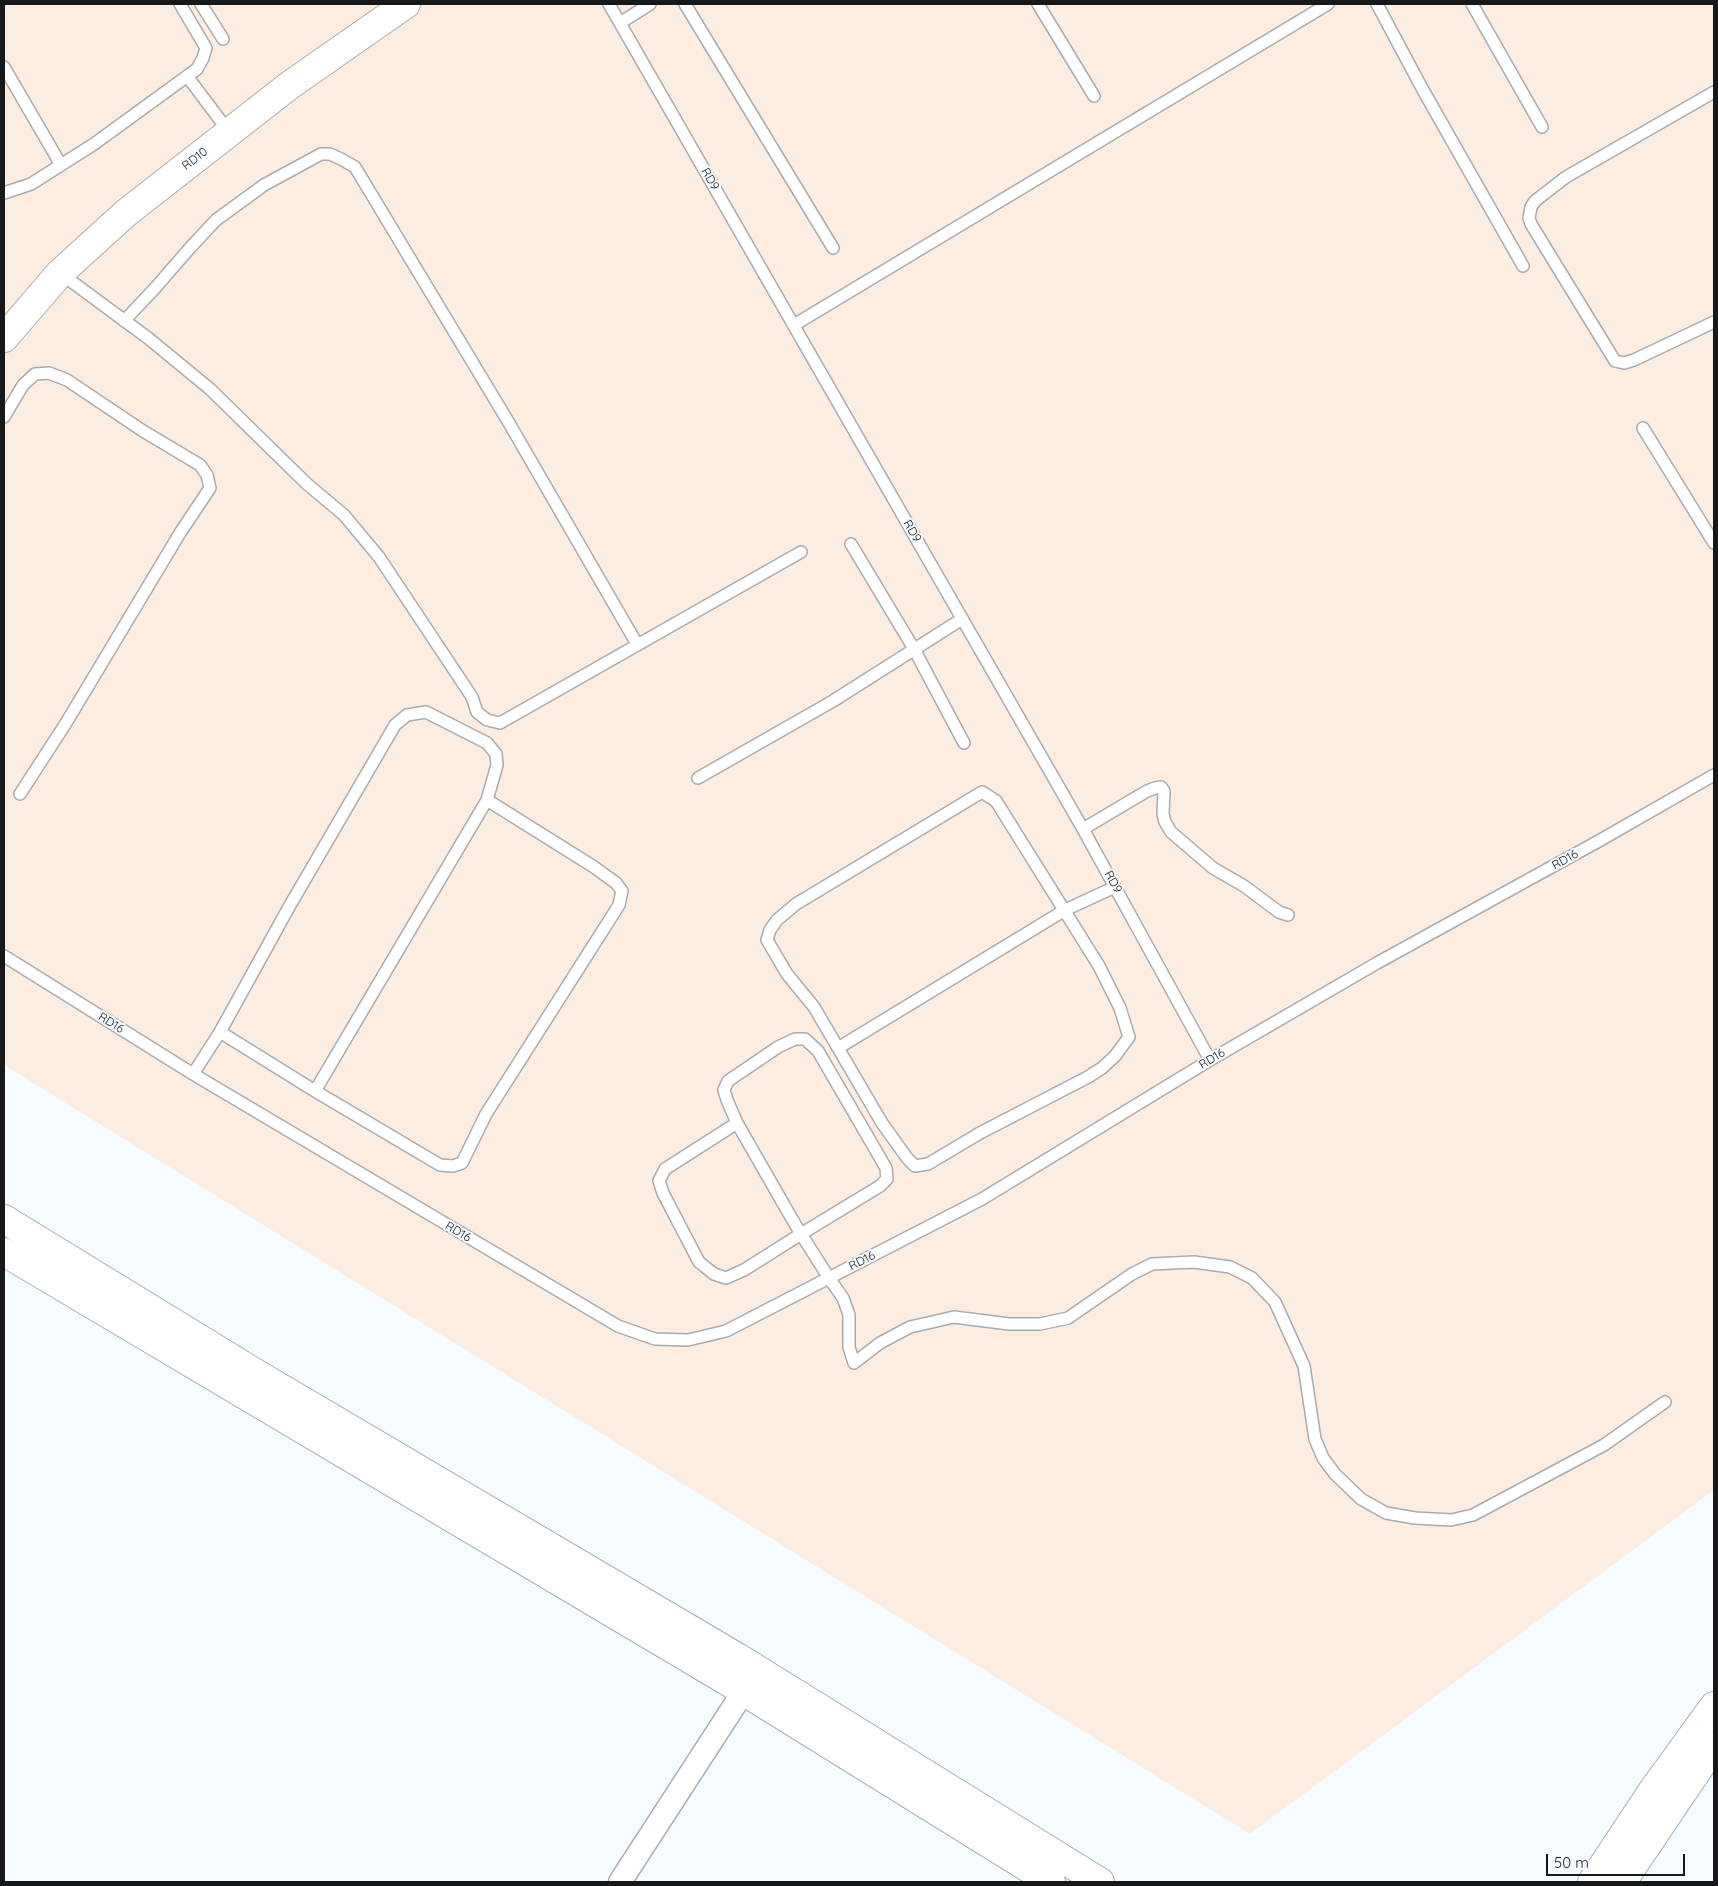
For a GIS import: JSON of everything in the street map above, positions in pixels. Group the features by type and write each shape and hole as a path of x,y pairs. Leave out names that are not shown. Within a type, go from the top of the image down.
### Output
{"main road":[{"name":"RD10","path":"7,327 60,273 126,213 290,85 406,4"},
{"path":"4,1219 751,1681 1051,1882"},
{"path":"4,1252 1100,1882"},
{"path":"1592,1882 1653,1790 1714,1706"},
{"path":"1622,1882 1714,1746"}],"street":[{"path":"620,1882 751,1681"}],"lane":[{"path":"4,193 31,184 102,138 197,69 206,48 180,4"},
{"path":"201,4 223,39"},
{"name":"RD9","path":"609,4 1083,829 1210,1060"},
{"path":"620,23 650,4"},
{"path":"685,4 833,248"},
{"path":"1038,4 1094,96"},
{"path":"794,325 1328,4"},
{"path":"1377,4 1423,90 1523,266"},
{"path":"1472,4 1542,127"},
{"path":"4,67 61,164"},
{"path":"188,76 229,132"},
{"path":"1714,92 1566,177 1535,201 1531,207 1530,218 1531,224 1615,360 1624,363 1634,360 1714,322"},
{"path":"124,321 216,220 264,185 321,154 336,157 355,167 510,423 637,644"},
{"path":"60,273 148,338 210,389 308,484 344,515 379,557 472,697 477,712 487,720 500,723 801,552"},
{"path":"4,417 23,385 35,374 49,373 67,380 143,431 200,465 207,475 210,488 180,533 66,723 20,794"},
{"path":"1643,428 1714,543"},
{"path":"852,544 914,649 964,743"},
{"path":"698,778 833,702 962,619"},
{"path":"194,1074 220,1032 395,725 407,715 426,712 487,743 496,754 497,766 487,800 315,1091"},
{"name":"RD16","path":"4,956 194,1074 618,1326 654,1340 688,1340 726,1331 982,1199 1210,1060 1377,963 1714,776"},
{"path":"1083,829 1136,798 1155,788 1162,787 1164,791 1163,814 1171,832 1213,868 1244,886 1280,912 1288,915"},
{"path":"982,792 996,801 1099,966 1120,1008 1129,1036 1115,1056 1088,1077 980,1133 928,1164 915,1166 882,1123 838,1048 814,1007 787,974 767,940 770,930 777,920 796,904 969,798 982,792"},
{"path":"220,1032 440,1165 453,1166 462,1162 486,1114 619,905 622,891 616,883 594,867 487,800"},
{"path":"838,1048 1064,910 1115,887"},
{"path":"737,1123 665,1169 659,1181 662,1193 699,1262 714,1274 726,1278 744,1270 801,1234 880,1186 887,1179 886,1168 818,1051 805,1039 796,1038 778,1047 728,1081 724,1090 737,1123 801,1234 843,1298 849,1315 849,1346 854,1363 880,1343 910,1327 954,1318 1008,1324 1040,1324 1068,1318 1132,1274 1152,1264 1194,1262 1230,1267 1252,1278 1275,1302 1304,1366 1314,1439 1323,1458 1335,1474 1361,1498 1386,1513 1415,1518 1451,1520 1473,1515 1604,1445 1665,1402"}],"shaded area":[{"path":"4,4 1714,4 1714,1490 1250,1834 4,1065"}]}
